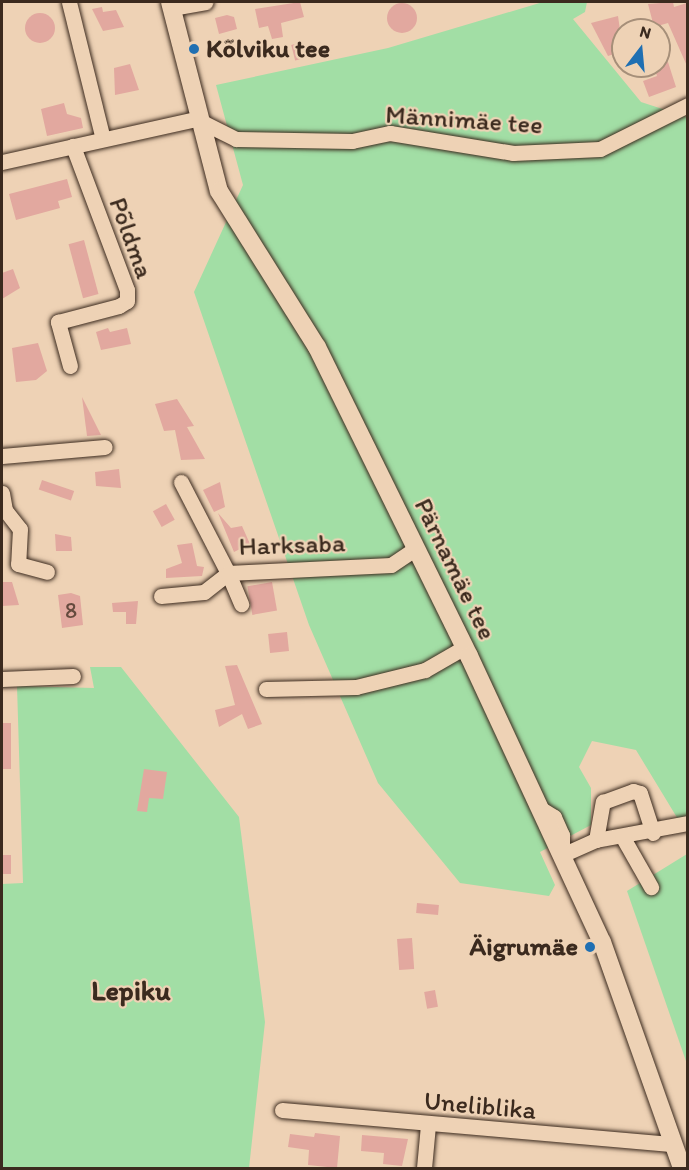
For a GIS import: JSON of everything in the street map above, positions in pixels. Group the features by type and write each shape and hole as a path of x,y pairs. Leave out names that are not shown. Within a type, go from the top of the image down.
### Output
{"main road":[{"name":"Pärnamäe tee","path":"171,5 207,160 227,210 317,347 465,647 585,905 616,978 682,1168"}],"street":[{"path":"69,2 104,139"},
{"path":"171,5 205,2"},
{"name":"Männimäe tee","path":"196,118 229,136 352,141 390,133 513,153 600,149 687,105"},
{"path":"2,162 196,118"},
{"path":"207,160 229,136"},
{"name":"Põldma","path":"70,366 58,322 119,306 127,301 127,290 73,146"},
{"path":"2,456 105,447"},
{"name":"Harksaba","path":"181,482 228,573 391,565 416,548"},
{"path":"2,493 5,510 20,529 18,564 47,572"},
{"path":"161,596 204,592 228,573 241,604"},
{"path":"266,689 356,687 426,670 465,647"},
{"path":"2,679 73,676"},
{"path":"596,840 603,802 633,791 640,793 652,833"},
{"path":"562,855 596,840 652,833 687,823"},
{"path":"622,836 651,887"},
{"name":"Uneliblika","path":"282,1110 428,1125 674,1144"},
{"path":"424,1168 428,1125"}],"green space":[{"path":"543,2 587,2 585,12 573,19 611,65 611,78 621,78 641,102 687,117 687,834 636,750 592,741 579,767 591,788 591,825 540,852 555,885 549,896 460,883 378,783 309,625 194,292 243,185 216,85 388,48"},
{"path":"90,667 121,667 239,817 265,1022 249,1168 2,1168 2,884 23,883 17,686 94,688"},
{"path":"687,854 687,1064 627,891"}],"building":[{"path":"300,2 304,17 281,23 283,37 272,39 268,26 259,28 255,9"},
{"path":"673,2 674,7 687,3 687,66 671,30 671,18 652,18 648,4"},
{"path":"402,3 408,4 416,12 416,24 408,32 402,33 396,32 388,24 387,18 388,12 396,4"},
{"path":"102,7 103,12 116,10 124,27 103,31 92,9"},
{"path":"40,13 51,17 55,28 51,39 40,43 29,39 25,28 29,17"},
{"path":"227,15 234,17 237,29 219,34 215,18"},
{"path":"618,16 618,18 611,18 611,55 608,56 591,23"},
{"path":"299,43 303,59 295,60 291,45"},
{"path":"130,64 139,90 115,95 114,68"},
{"path":"671,71 676,87 649,97 643,81 651,78 671,78"},
{"path":"64,103 67,114 81,118 83,128 47,136 41,109"},
{"path":"67,179 72,197 58,201 60,208 16,220 9,194"},
{"path":"84,240 98,294 83,298 69,244"},
{"path":"13,269 20,288 2,299 2,273"},
{"path":"108,328 110,332 127,328 131,344 101,350 96,332"},
{"path":"38,343 47,371 36,380 16,382 12,348"},
{"path":"82,397 101,435 87,436"},
{"path":"177,399 194,426 187,427 205,459 181,460 175,430 164,431 155,404"},
{"path":"119,469 121,488 96,486 95,472"},
{"path":"42,480 74,491 71,501 39,489"},
{"path":"220,482 225,507 214,512 203,490"},
{"path":"166,504 175,520 162,527 153,511"},
{"path":"218,513 231,528 242,526 250,544 234,552"},
{"path":"55,534 71,537 72,551 56,551"},
{"path":"192,543 197,566 204,567 202,576 166,578 166,569 182,563 177,545"},
{"path":"2,582 12,582 19,605 2,606"},
{"path":"272,582 277,611 252,615 247,586"},
{"path":"71,593 80,596 83,625 62,628 58,595"},
{"path":"138,601 136,624 126,624 126,612 113,612 112,603"},
{"path":"287,632 289,651 270,653 268,634"},
{"path":"237,665 262,724 248,729 242,714 219,727 215,710 235,705 225,666"},
{"path":"2,723 11,723 11,769 2,769"},
{"path":"144,769 167,772 163,799 149,798 147,812 137,811"},
{"path":"2,855 11,855 11,874 2,874"},
{"path":"417,903 439,905 438,915 416,913"},
{"path":"412,938 414,969 399,970 397,939"},
{"path":"435,990 438,1007 427,1009 424,992"},
{"path":"315,1133 340,1136 337,1168 308,1165 309,1150 288,1147 290,1134 314,1137"},
{"path":"362,1135 408,1139 402,1166 383,1164 384,1153 361,1151"}],"place":[{"name":"Kõlviku tee","path":"194,49"},
{"name":"Äigrumäe","path":"590,947"}],"district":[{"name":"Lepiku","path":"131,990"}]}
